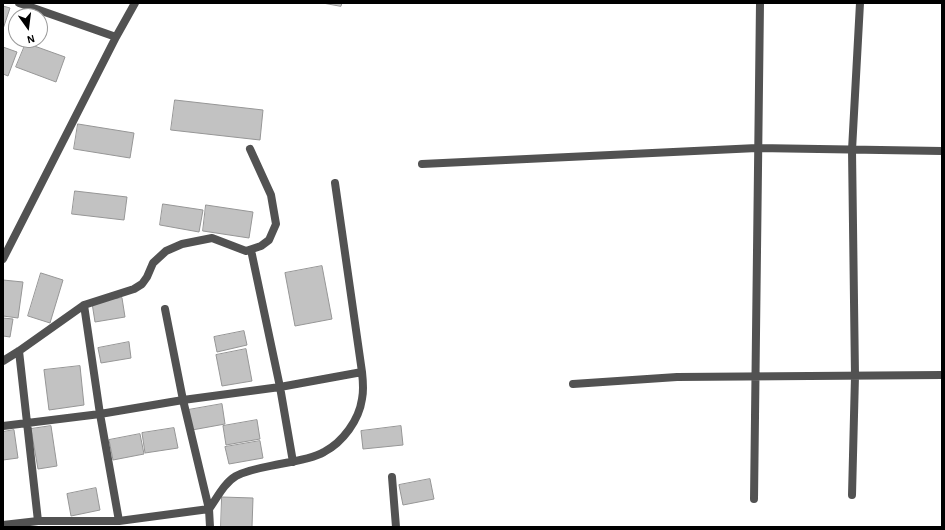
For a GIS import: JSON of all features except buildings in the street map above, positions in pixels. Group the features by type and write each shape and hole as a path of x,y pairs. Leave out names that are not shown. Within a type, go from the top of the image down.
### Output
{"street":[{"path":"19,3 116,37"},
{"path":"4,255 135,3"},
{"path":"754,499 757,148 760,3"},
{"path":"852,495 855,376 852,150 860,3"},
{"path":"422,164 757,148 942,151"},
{"path":"3,361 84,305 134,289 142,284 153,263 166,251 182,244 212,238 240,250 251,250 261,246 269,240 276,224 271,195 250,149"},
{"path":"3,525 38,521 119,521 209,509 224,487 236,476 252,470 293,462 324,452 345,436 357,416 362,401 362,372 335,183"},
{"path":"251,250 280,387 293,462"},
{"path":"84,305 100,414 119,521"},
{"path":"165,309 183,400 209,509 210,527"},
{"path":"19,351 38,521"},
{"path":"3,426 100,414 183,400 280,387 362,372"},
{"path":"573,384 677,377 942,375"},
{"path":"392,477 396,527"}]}
